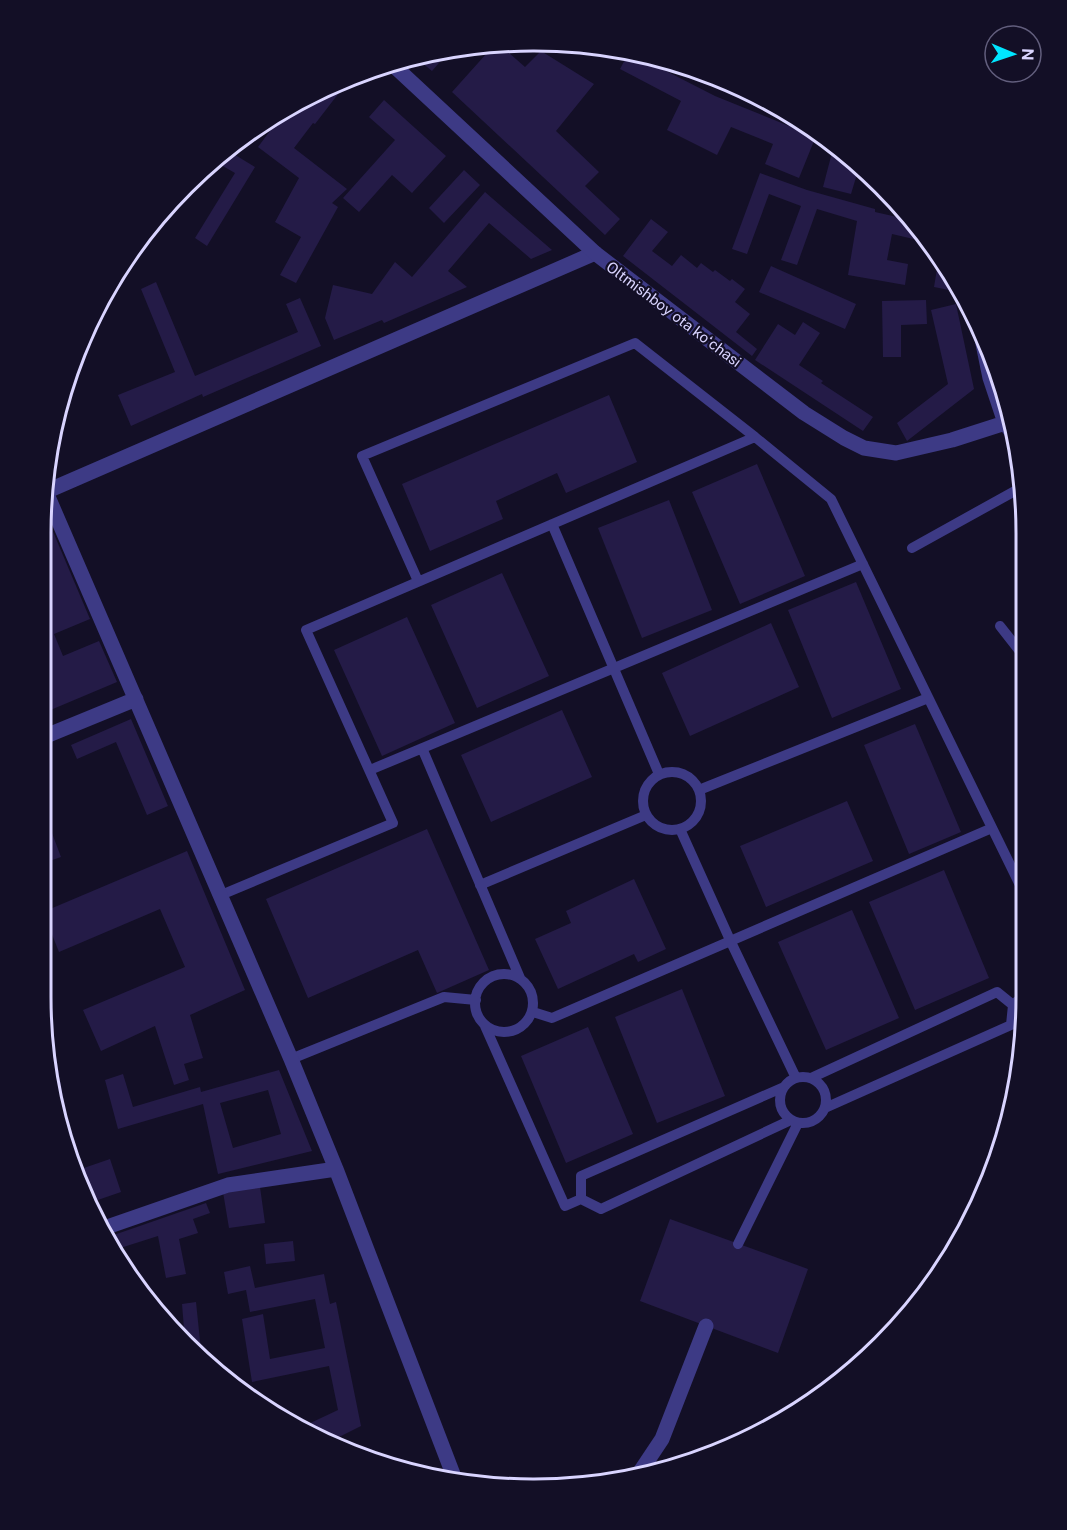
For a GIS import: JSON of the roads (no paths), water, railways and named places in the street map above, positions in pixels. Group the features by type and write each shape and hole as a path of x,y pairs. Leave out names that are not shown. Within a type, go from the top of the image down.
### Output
{"street":[{"name":"Oltmishboy ota koʻchasi","path":"399,70 595,253 804,413 864,448 896,453 952,440 1006,433"},
{"path":"53,489 595,253"},
{"path":"52,506 291,1059 336,1169 452,1472"},
{"path":"51,734 136,699"},
{"path":"110,1226 228,1185 336,1169"},
{"path":"644,1466 662,1439 706,1326"}],"lane":[{"path":"418,581 362,456 635,343 831,499 1016,877"},
{"path":"221,895 393,823 306,630 755,437"},
{"path":"912,548 1014,491"},
{"path":"552,524 659,774"},
{"path":"370,770 863,564"},
{"path":"1000,626 1016,646"},
{"path":"699,790 928,698"},
{"path":"422,748 520,978"},
{"path":"678,772 694,782 699,790 699,809 695,818 680,829 661,828 646,815 643,797 651,780 659,774 678,772"},
{"path":"480,885 646,815"},
{"path":"532,1012 552,1018 992,828"},
{"path":"680,829 796,1078"},
{"path":"485,1026 503,1033 513,1032 528,1021 534,1002 527,984 520,978 511,975 492,977 484,983 478,990 476,1000 479,1018 485,1026 565,1206 581,1199"},
{"path":"581,1199 581,1176 784,1087 796,1078 811,1078 997,992 1012,1005"},
{"path":"291,1059 444,997 476,1000"},
{"path":"825,1108 1011,1026 1012,1005 1016,1002"},
{"path":"581,1199 601,1209 794,1122 813,1122 820,1117 825,1108 826,1095 823,1088 811,1078"},
{"path":"784,1087 780,1094 781,1109 794,1122"},
{"path":"738,1244 794,1122"}]}
